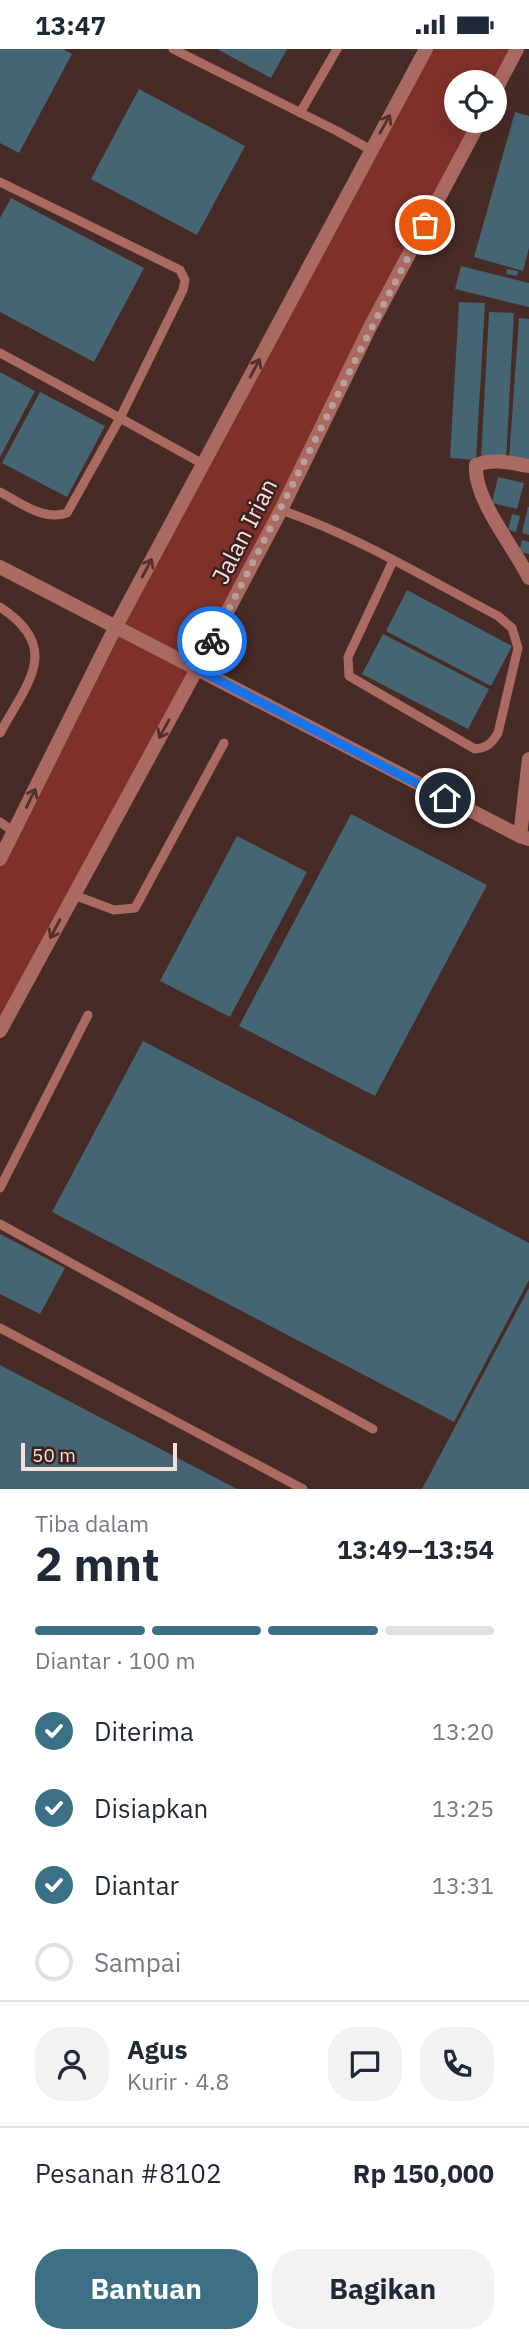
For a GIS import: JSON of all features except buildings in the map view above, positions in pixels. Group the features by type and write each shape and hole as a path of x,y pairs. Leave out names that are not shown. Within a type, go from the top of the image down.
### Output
{"street":[{"path":"0,859 115,628 426,49"},
{"path":"506,70 517,49"},
{"name":"Jalan Irian","path":"0,1031 281,510 370,327 474,133"},
{"path":"529,466 485,462 476,465 475,475 481,495 529,578"},
{"path":"0,567 524,838 529,759"}],"lane":[{"path":"173,49 371,150"},
{"path":"300,113 337,49"},
{"path":"0,182 180,270 185,280 183,290 120,418 67,513 53,516 42,514 0,492"},
{"path":"0,353 204,464"},
{"path":"281,510 314,521 393,561 498,616 512,628 518,648 498,733 484,749 475,749 349,676 348,657 393,561"},
{"path":"0,607 24,627 35,643 37,655 33,671 0,733"},
{"path":"74,895 114,910 135,908 224,743"},
{"path":"0,822 14,832"},
{"path":"0,1188 88,1015"},
{"path":"0,1224 373,1429"},
{"path":"0,1328 303,1489"}],"shaded area":[{"path":"426,49 517,49 503,70 444,70 444,133 474,133 0,1031 0,854"}],"way so far":[{"path":"212,641 281,510 370,327 425,225"}],"route":[{"path":"212,641 197,669 445,798"}]}
